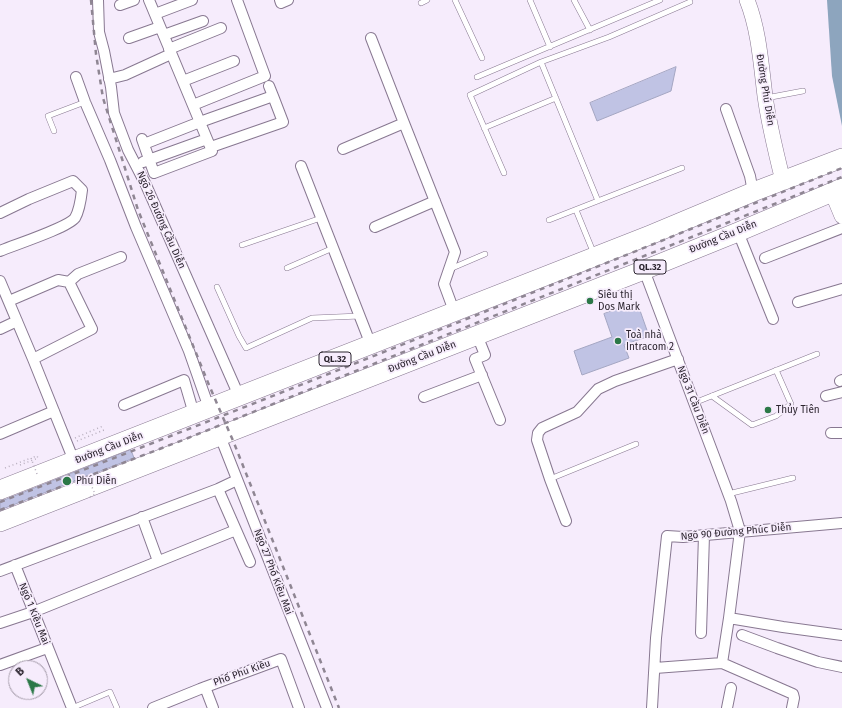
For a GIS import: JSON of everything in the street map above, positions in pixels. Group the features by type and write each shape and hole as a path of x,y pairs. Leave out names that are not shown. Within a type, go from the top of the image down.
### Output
{"highway":[{"name":"Đường Cầu Diễn","path":"0,490 595,257 842,158"},
{"name":"Đường Cầu Diễn","path":"0,522 644,270 837,190"},
{"path":"450,313 456,343"},
{"path":"299,373 310,401"},
{"path":"216,405 228,433"}],"street":[{"path":"98,0 99,32 104,51 114,113 128,150 136,165"},
{"path":"120,5 134,0"},
{"path":"149,0 209,143"},
{"path":"155,14 192,0"},
{"path":"193,105 265,76 237,0"},
{"path":"280,0 281,3 288,0"},
{"name":"Đường Phú Diễn","path":"749,2 758,42 771,132 783,181"},
{"path":"129,38 202,21"},
{"path":"109,79 125,75 222,28"},
{"path":"371,38 456,252 444,284 450,313"},
{"path":"182,81 234,61"},
{"path":"76,77 136,227 189,351 216,405"},
{"path":"149,160 143,141 273,96 269,86"},
{"name":"Ngõ 26 Đường Cầu Diễn","path":"216,405 146,185 136,165 282,122 273,96"},
{"path":"726,109 750,176 754,192"},
{"path":"343,149 404,123"},
{"path":"301,166 371,345"},
{"path":"0,213 73,181 82,190 80,205 74,218 60,228 0,251"},
{"path":"837,190 842,216"},
{"path":"375,227 435,202"},
{"path":"765,258 842,228"},
{"path":"738,232 773,319"},
{"path":"69,282 78,274 121,257"},
{"name":"Ngõ 31 Cầu Diễn","path":"644,270 728,494 740,531"},
{"path":"9,301 58,280 69,282"},
{"path":"0,281 74,461"},
{"path":"33,359 92,329 69,282"},
{"path":"798,302 842,289"},
{"path":"0,328 17,321"},
{"path":"477,336 485,355 475,359 500,420"},
{"path":"566,521 536,440 538,433 542,428 577,412 598,389 609,383 678,359"},
{"path":"424,397 482,376"},
{"path":"124,405 184,380 216,405"},
{"path":"826,396 842,392"},
{"path":"0,434 54,411"},
{"name":"Ngõ 27 Phố Kiều Mai","path":"228,433 237,480 327,708"},
{"path":"830,433 842,433"},
{"path":"0,571 218,489 237,480"},
{"path":"218,489 250,562"},
{"path":"142,517 158,561"},
{"name":"Ngõ 90 Đường Phúc Diễn","path":"652,708 659,610 667,536 683,537 842,523"},
{"path":"0,623 33,612 236,530"},
{"path":"722,663 740,531"},
{"path":"701,633 704,535"},
{"name":"Ngõ 1 Kiều Mai","path":"15,565 72,708"},
{"path":"728,618 842,635"},
{"path":"742,635 818,662 842,667"},
{"path":"0,665 47,648"},
{"name":"Phố Phú Kiều","path":"154,708 205,687 281,659 299,708"},
{"path":"655,668 722,663 794,694 792,708"},
{"path":"205,687 213,708"},
{"path":"727,708 731,688"}],"lane":[{"path":"421,2 427,0"},
{"path":"455,0 482,58"},
{"path":"530,0 550,47"},
{"path":"574,0 590,30"},
{"path":"477,77 660,0"},
{"path":"504,173 470,95 541,62 609,37 690,2"},
{"path":"541,62 598,201"},
{"path":"766,98 802,91"},
{"path":"484,128 556,98"},
{"path":"54,131 48,116 85,102"},
{"path":"549,220 682,168"},
{"path":"576,210 595,257"},
{"path":"242,245 321,218"},
{"path":"287,268 333,248"},
{"path":"450,269 485,254"},
{"path":"217,287 246,348 312,318 360,316"},
{"path":"694,403 817,354"},
{"path":"712,396 752,424 776,416 791,404 776,370"},
{"path":"550,479 636,444"},
{"path":"728,494 793,478"},
{"path":"72,708 110,692 117,708"}],"path":[{"path":"75,438 103,426"},
{"path":"76,441 104,430"},
{"path":"5,468 37,456 38,458 20,465"},
{"path":"31,458 37,474"},
{"path":"90,496 96,494 92,487"}],"water":[{"path":"827,0 842,0 842,126 832,76"}],"building":[{"path":"676,67 671,91 597,121 590,103"},
{"name":"Toà nhà Intracom 2","path":"637,302 649,336 624,345 629,358 582,375 574,351 612,337 604,314"},
{"path":"131,450 134,458 0,510 0,501"}],"railway":[{"path":"91,0 96,54 103,98 138,210 234,443 339,708"},
{"path":"0,502 317,379 842,168"},
{"path":"0,510 183,440 842,177"}],"place":[{"name":"Siêu thị Dos Mark","path":"590,301"},
{"name":"Toà nhà Intracom 2","path":"618,341"},
{"name":"Thủy Tiên","path":"768,410"},
{"name":"Phú Diễn","path":"67,481"}]}
